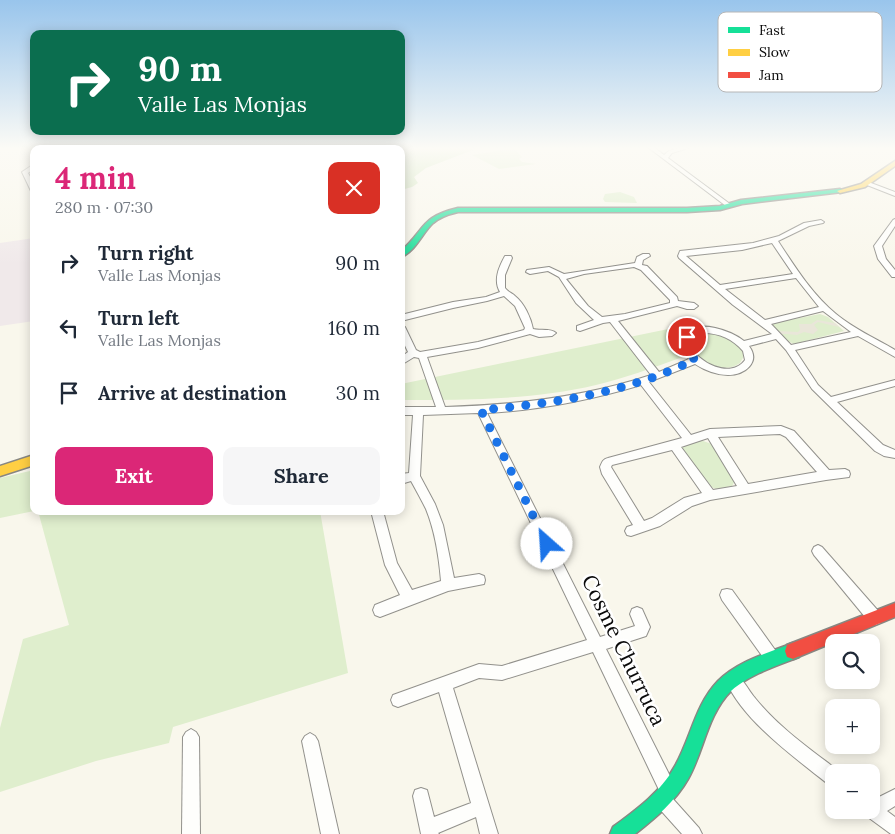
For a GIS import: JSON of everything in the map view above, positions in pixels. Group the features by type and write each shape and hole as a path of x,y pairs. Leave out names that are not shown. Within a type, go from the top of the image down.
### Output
{"street":[{"path":"704,187 728,204"},
{"path":"405,241 423,218 435,211 451,206 728,204 848,191 868,187"},
{"path":"875,187 895,194"},
{"path":"405,251 412,245 430,220 444,213 457,210 687,210 715,208 728,204"},
{"path":"895,221 879,242 878,250 882,259 895,275"},
{"path":"821,222 804,223 774,240 734,250 682,254 718,288 778,336 789,348 806,377 879,448 888,453 895,454"},
{"path":"774,240 798,275 825,308 895,354"},
{"path":"638,266 640,259 646,256"},
{"path":"508,258 500,276 501,286 505,293 516,302 527,320 529,331"},
{"path":"562,276 573,273 638,266 644,268 674,299 675,303"},
{"path":"530,272 549,269 562,276 562,279 577,299 596,318 601,320"},
{"path":"718,288 798,275"},
{"path":"405,317 487,299 505,293"},
{"path":"580,328 601,320 675,303 694,306"},
{"path":"764,323 825,308"},
{"path":"612,319 657,376"},
{"path":"704,330 722,332 743,344 749,353 748,362 742,368 736,370 715,369 695,360 688,352 685,344 687,337 694,332 704,330"},
{"path":"405,360 418,354 478,345 529,331 539,334 552,332"},
{"path":"405,333 418,354 442,411"},
{"path":"789,348 861,333"},
{"path":"743,344 778,336"},
{"path":"405,411 481,410 553,402 591,395 643,381 695,360"},
{"path":"643,381 689,440"},
{"path":"829,400 895,383"},
{"name":"Cosme Churruca","path":"481,410 596,646 665,796 693,834"},
{"path":"418,411 414,476 427,500 437,525 446,565 448,585"},
{"path":"826,475 790,434 784,431 710,433 674,445 611,461 605,465 606,471 636,529 664,518 688,502 710,495 826,475 844,474"},
{"path":"710,433 745,489"},
{"path":"674,445 710,495"},
{"path":"0,472 30,461"},
{"path":"0,472 30,470"},
{"path":"405,478 414,476"},
{"path":"378,515 391,565 409,598"},
{"path":"818,551 875,618"},
{"path":"380,610 448,585 479,580"},
{"path":"728,595 773,659"},
{"path":"620,834 665,796 681,774 709,706 732,678 773,659 895,610"},
{"path":"398,700 479,671 502,673 596,646 642,630 643,627 637,614"},
{"path":"732,678 741,694 762,720 825,771"},
{"path":"444,683 489,834"},
{"path":"191,737 191,834"},
{"path":"310,741 330,834"},
{"path":"421,796 429,831 481,807"},
{"path":"880,805 895,797"},
{"path":"880,815 895,827"}],"shaded area":[{"path":"30,239 30,322 0,326 0,243"},
{"path":"817,320 835,323 839,327 818,322 814,325 818,330 813,334 804,332 797,335 780,334 778,331 798,332 800,330 799,324 811,324"}],"green space":[{"path":"620,192 634,197 637,203 605,202 603,199 605,194"},
{"path":"820,314 828,317 844,331 794,344 772,326 774,323"},
{"path":"678,327 687,328 680,337 682,355 680,358 638,373 572,390 548,394 475,399 405,400 405,383"},
{"path":"710,333 736,343 744,356 740,363 726,368 713,365 691,349 690,342 695,336"},
{"path":"700,440 712,444 735,481 732,486 716,489 709,486 681,447"},
{"path":"30,471 30,512 0,518 0,478"},
{"path":"39,515 321,515 348,673 173,727 169,743 96,761 0,792 0,728 23,639 69,625"}],"traffic: fast":[{"path":"405,252 430,222 446,213 458,210 687,210 720,208 741,202 840,191"},
{"path":"620,834 670,790 682,772 710,705 725,686 740,674 793,651"}],"traffic: slow":[{"path":"840,191 859,187"},
{"path":"0,471 30,461"}],"traffic: jam":[{"path":"793,651 895,610"}],"route":[{"path":"547,544 481,410 553,402 591,395 643,381 695,360 686,348 685,340 687,337"}]}
